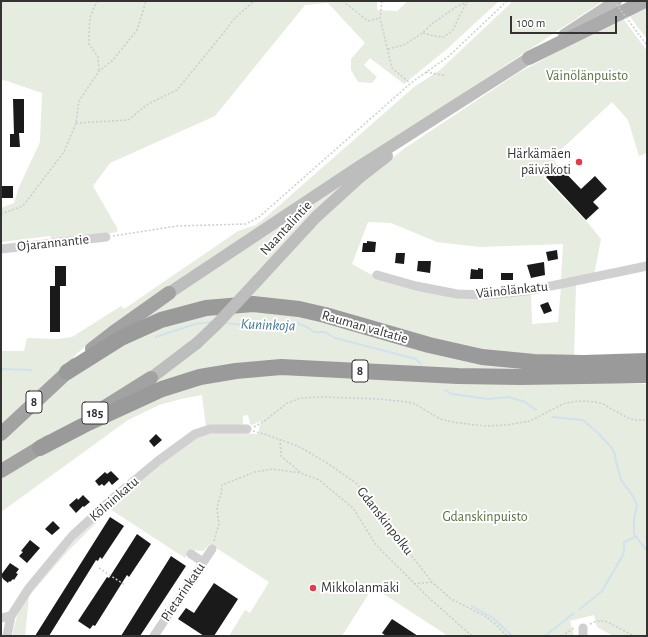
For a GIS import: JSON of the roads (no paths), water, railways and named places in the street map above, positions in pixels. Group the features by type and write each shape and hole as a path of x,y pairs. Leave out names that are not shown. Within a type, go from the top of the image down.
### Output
{"highway":[{"name":"185","path":"67,372 114,332 169,293"},
{"name":"Rauman valtatie","path":"1,434 67,372 121,338 161,320 206,308 254,304 293,309 325,315 429,345 482,357 534,362 584,363 647,361"},
{"name":"8","path":"1,471 40,448 96,419 162,389 200,377 236,371 281,368 466,376 520,377 647,375"},
{"name":"185","path":"40,448 151,378"}],"main road":[{"name":"Naantalintie","path":"169,293 357,168 451,109 615,1"},
{"path":"529,58 645,1"},
{"name":"Naantalintie","path":"151,378 197,342 217,324 303,230 341,194 380,162 451,109"}],"street":[{"name":"Ojarannantie","path":"1,249 106,237"},
{"name":"Väinölänkatu","path":"377,275 416,286 457,294 487,295 527,291 647,266"},
{"name":"Kölninkatu","path":"11,616 29,588 72,536 111,500 158,461 189,438 202,431 210,429 247,430"},
{"name":"Pietarinkatu","path":"154,636 212,549"},
{"path":"191,554 203,562"},
{"path":"1,618 11,616 7,636"}],"waterway":[{"name":"Kuninkoja","path":"156,337 195,324 212,322"},
{"name":"Kuninkoja","path":"224,323 261,327 280,323 297,323 314,332 325,332 335,338 416,359 421,364"},
{"name":"Kuninkoja","path":"1,369 31,370"},
{"name":"Kuninkoja","path":"445,390 452,394 488,399 508,397 525,402 536,410"},
{"name":"Kuninkoja","path":"552,417 583,420 611,447 615,454 621,480 633,496 637,505 634,519 634,534 647,551"},
{"path":"580,609 602,591 623,555 624,542 635,537"},
{"path":"472,606 493,618 512,636"},
{"path":"545,636 574,613"}],"place":[{"name":"Härkämäen päiväkoti","path":"579,162"},
{"name":"Mikkolanmäki","path":"313,588"}],"park label":[{"name":"Väinölänpuisto","path":"587,76"},
{"name":"Gdanskinpuisto","path":"485,517"}]}
